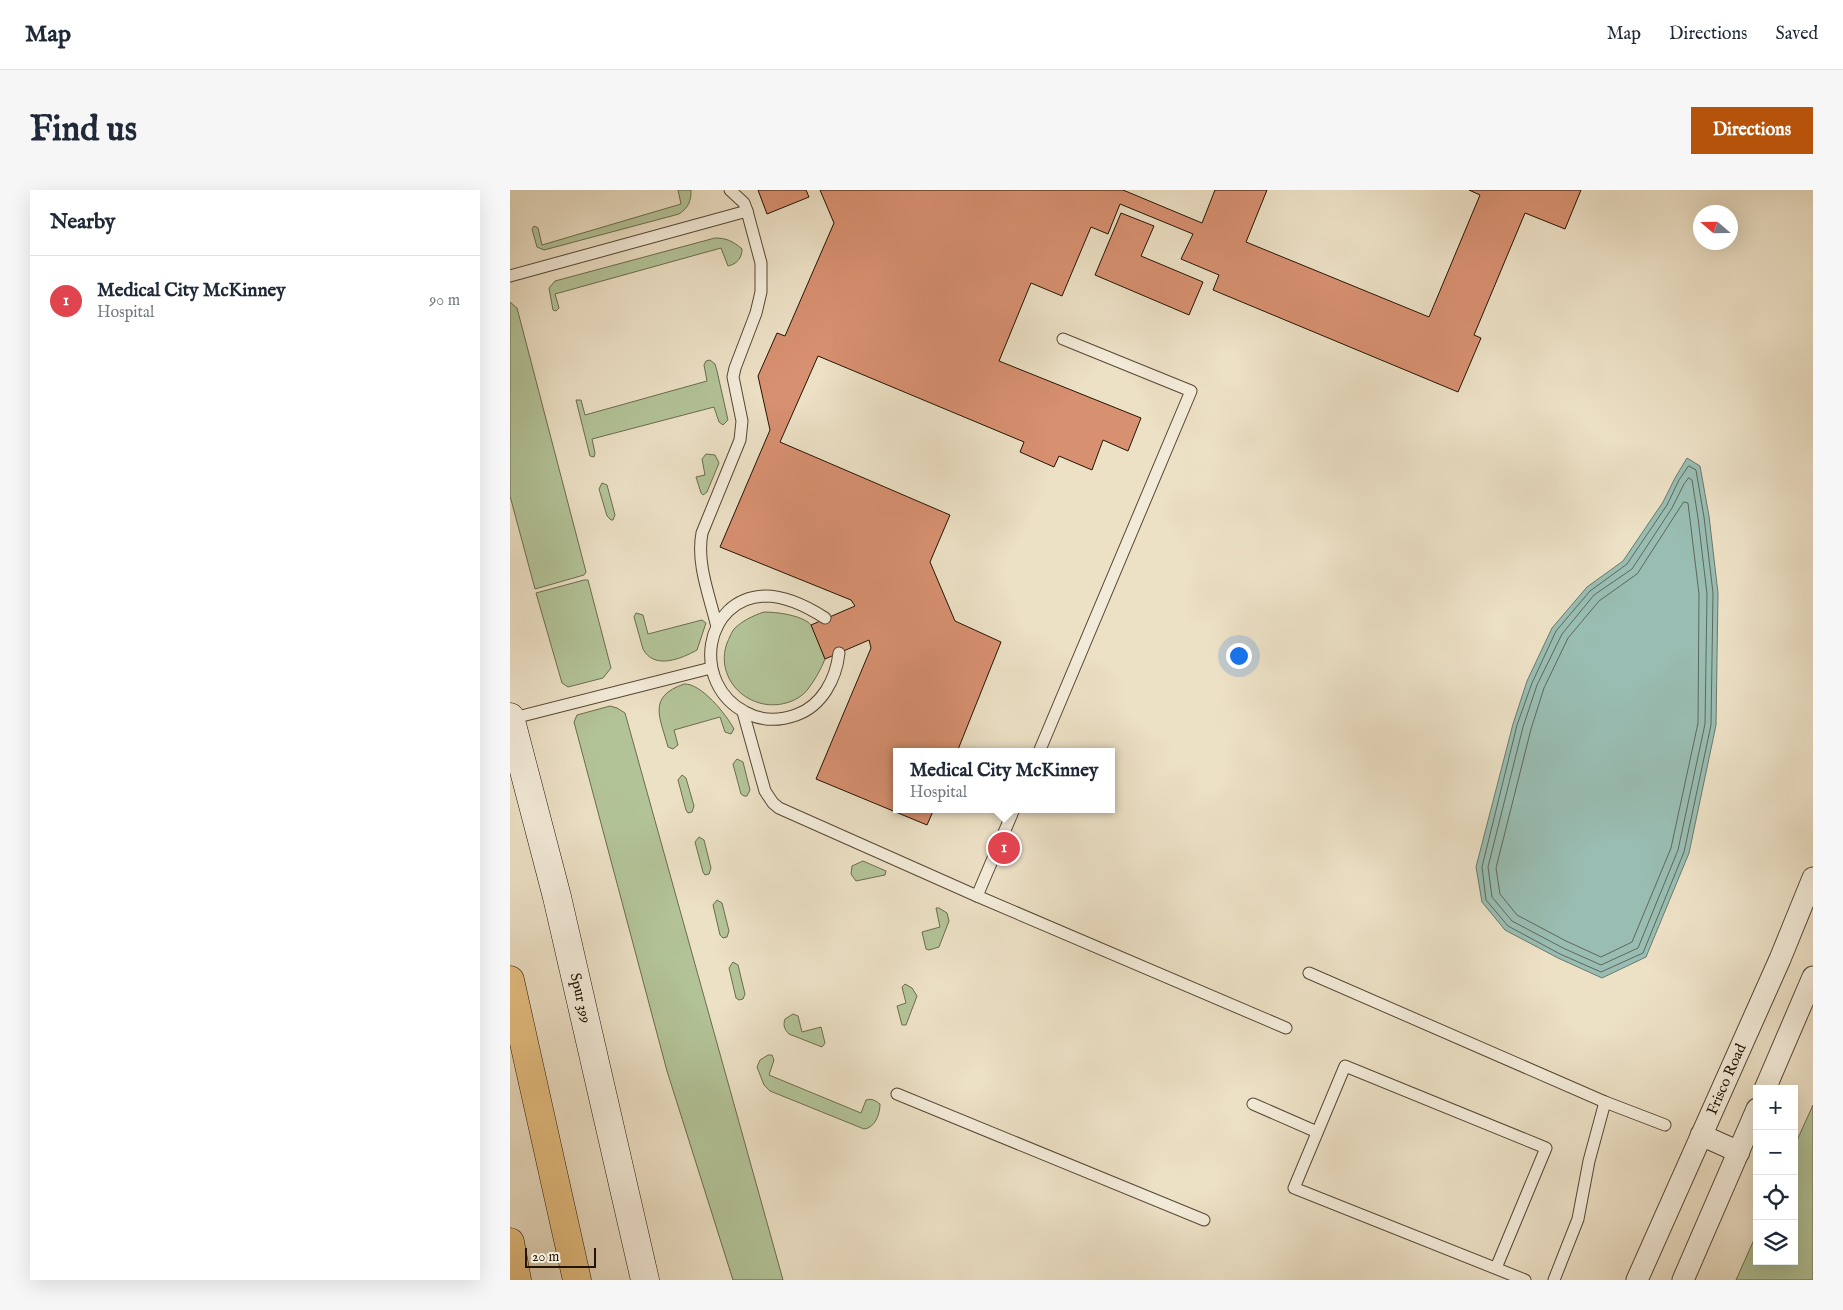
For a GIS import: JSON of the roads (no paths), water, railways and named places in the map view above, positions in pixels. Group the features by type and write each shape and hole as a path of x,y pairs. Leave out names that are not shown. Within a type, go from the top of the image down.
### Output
{"highway":[{"path":"510,980 577,1280"},
{"path":"510,1242 517,1280"}],"main road":[{"name":"Spur 399","path":"510,718 558,897 646,1280"},
{"path":"624,1183 658,1280"}],"street":[{"name":"Frisco Road","path":"1637,1280 1780,959 1813,878"},
{"path":"1767,1085 1813,977"},
{"path":"1683,1280 1753,1119"},
{"path":"1701,1135 1739,1152"}],"lane":[{"path":"717,627 700,551 702,533 740,440 742,421 733,377 762,292 761,263 747,211 744,202 730,190"},
{"path":"510,276 747,211"},
{"path":"1041,748 1191,391 1063,338"},
{"path":"825,618 803,605 765,596 743,602 732,609 717,627 710,655 714,680 728,701 743,712 774,720 787,718 810,708 826,689 837,665 839,653"},
{"path":"510,718 711,668"},
{"path":"743,712 765,790 773,803 779,808 977,896 1286,1028"},
{"path":"977,896 1012,813"},
{"path":"1309,973 1605,1102 1665,1124"},
{"path":"1496,1268 1546,1148 1345,1066 1294,1188 1525,1280"},
{"path":"897,1094 1204,1220"},
{"path":"1554,1280 1578,1219 1589,1162 1605,1102"},
{"path":"1253,1104 1317,1132"}],"water":[{"path":"1687,458 1700,466 1709,516 1718,593 1716,725 1689,853 1646,957 1602,978 1558,958 1505,930 1482,902 1476,867 1513,724 1527,681 1552,628 1587,587 1623,561 1663,502"}],"place":[{"name":"Medical City McKinney","path":"1004,848"}]}
